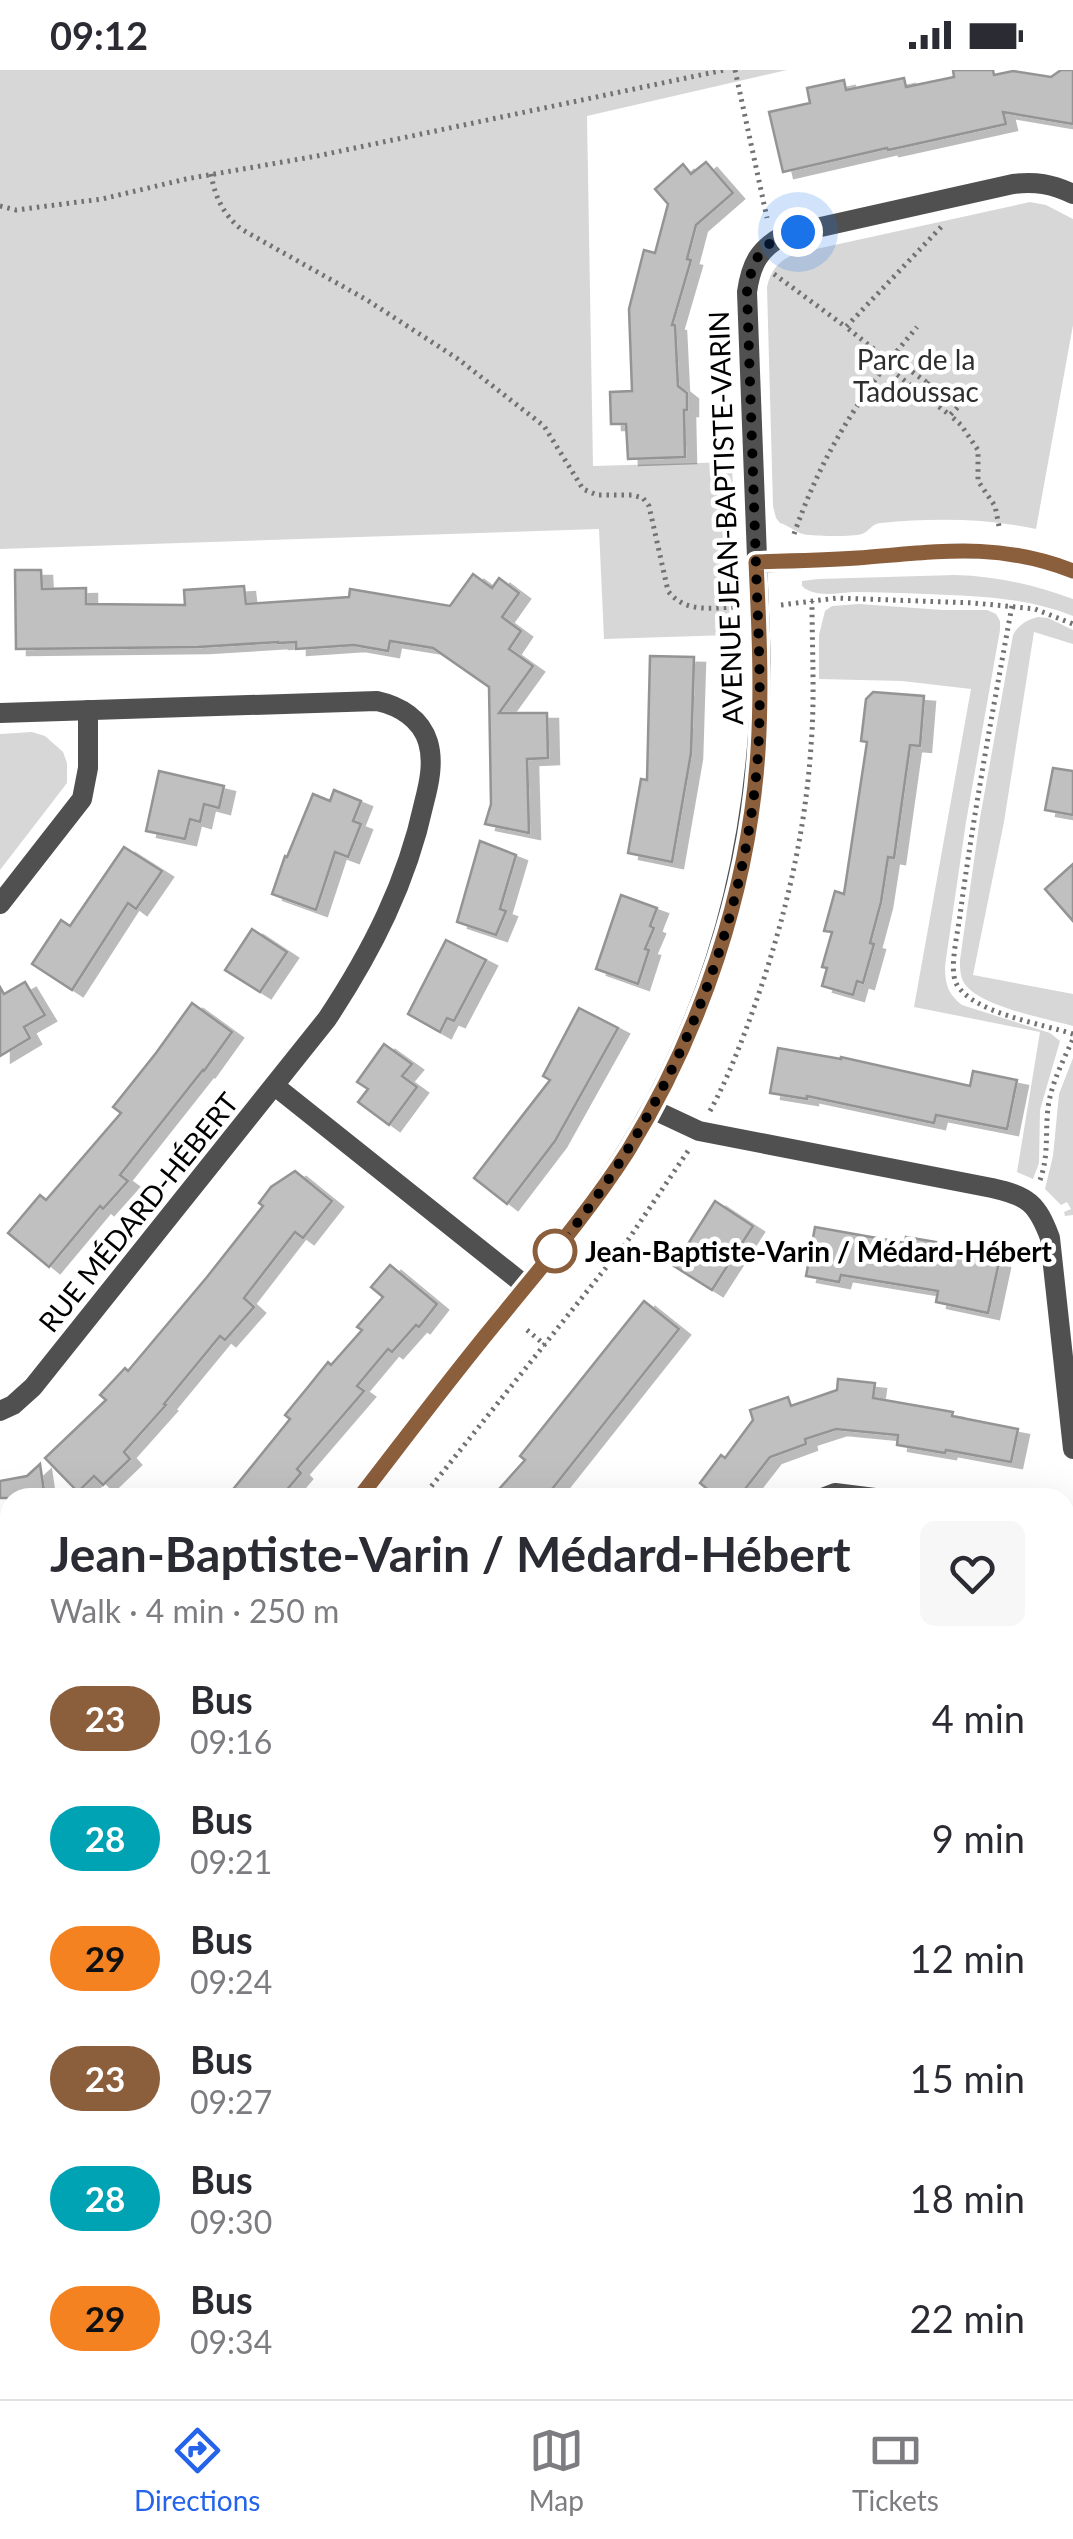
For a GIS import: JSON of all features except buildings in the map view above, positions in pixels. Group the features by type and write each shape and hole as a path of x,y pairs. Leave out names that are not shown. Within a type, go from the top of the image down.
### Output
{"street":[{"path":"763,267 772,242 785,235 1012,184 1043,183 1073,194"},
{"name":"AVENUE JEAN-BAPTISTE-VARIN","path":"367,1488 601,1190 652,1109 712,971 733,901 755,781 760,695 747,292 763,267"},
{"path":"756,562 969,549 1016,554 1073,571"},
{"name":"RUE MÉDARD-HÉBERT","path":"0,713 377,701 392,704 415,720 428,741 430,754 421,818 398,892 349,986 33,1387 13,1405 0,1410"},
{"path":"0,904 82,799 88,768 88,710"},
{"name":"RUE MÉDARD-HÉBERT","path":"274,1086 526,1286"},
{"path":"652,1109 698,1132 992,1188 1029,1200 1038,1209 1050,1238 1073,1449"}],"path":[{"path":"0,206 16,210 102,199 724,70"},
{"path":"735,70 768,220"},
{"path":"211,174 217,200 229,219 458,359 544,426 583,489 597,495 632,494 643,498 668,591 675,600 702,609 733,608"},
{"path":"846,326 949,220"},
{"path":"763,267 846,326 961,426 978,450 978,481 996,506 998,526"},
{"path":"794,534 818,470 844,422 917,326"},
{"path":"889,361 930,381 959,406 950,415"},
{"path":"921,395 930,381"},
{"path":"788,604 859,598 1012,606 1035,609 1073,624"},
{"path":"711,1110 758,996 788,896 811,748 812,602"},
{"path":"1012,606 968,855 954,979 978,1004 1073,1037 1052,1090 1047,1153 1039,1184"},
{"path":"430,1488 628,1240 687,1152"},
{"path":"527,1330 545,1345"}],"green space":[{"path":"0,70 787,70 587,116 593,466 732,462 734,524 727,526 730,635 604,639 599,529 0,549"},
{"name":"Parc de la Tadoussac","path":"1030,202 1046,205 1073,219 1073,325 1036,529 978,521 920,520 878,524 857,535 827,536 804,534 780,523 773,506 767,287 777,266 798,253"},
{"path":"955,575 1015,582 1073,599 1073,616 1000,599 834,594 802,586 802,581 818,579"},
{"path":"832,606 987,610 1000,621 945,972 950,993 962,1005 1050,1033 1060,1041 1040,1110 1039,1163 1033,1179 1017,1172 1040,1032 914,1007 971,689 902,681 819,679 819,635 825,611"},
{"path":"1038,617 1073,630 1073,644 1034,632 1004,822 973,975 1073,994 1073,1026 984,999 964,983 960,969 980,818 1013,635 1024,623"},
{"path":"32,732 45,736 63,752 67,783 0,870 0,734"},
{"path":"1073,1058 1073,1215 1065,1216 1064,1212 1071,1209 1067,1202 1061,1205 1045,1189 1053,1156 1059,1094"}],"bus line":[{"name":"23","path":"367,1488 610,1178 664,1086 699,1006 737,886 752,809 761,664 756,562 969,549 1016,554 1073,571"}],"place":[{"name":"Jean-Baptiste-Varin / Médard-Hébert","path":"555,1251"}],"route":[{"path":"555,1251 610,1178 664,1086 712,971 737,886 758,754 761,664 747,292 754,261 762,249 798,232"}]}
